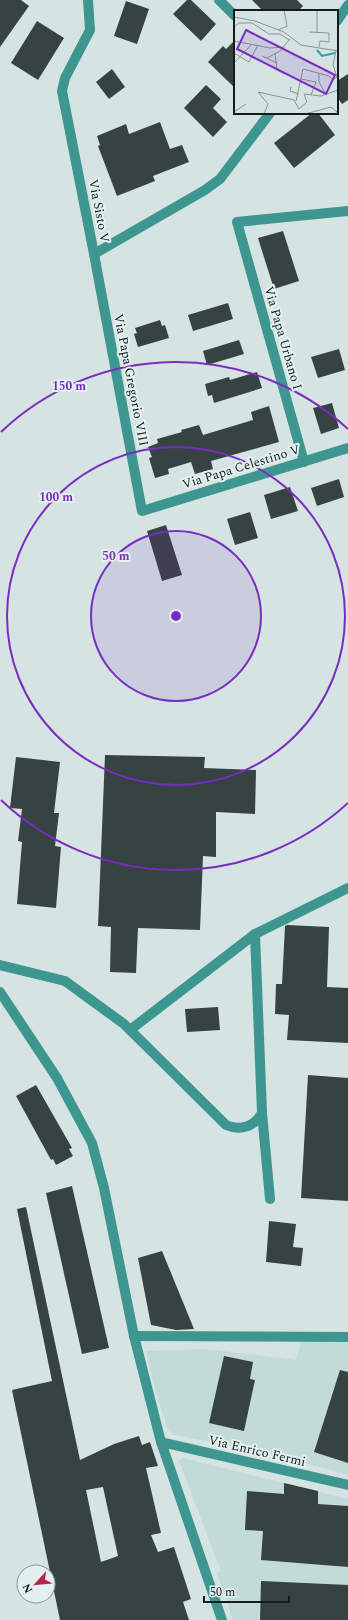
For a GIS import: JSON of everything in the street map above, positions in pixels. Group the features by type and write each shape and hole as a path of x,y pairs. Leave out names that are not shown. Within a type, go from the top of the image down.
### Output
{"street":[{"name":"Via Sisto V","path":"88,0 90,30 65,78 62,91 94,254 205,190 220,179 269,114"},
{"path":"219,0 234,15"},
{"path":"338,20 348,5"},
{"name":"Via Papa Urbano I","path":"304,462 237,222 348,212"},
{"name":"Via Papa Gregorio VIII","path":"94,254 142,511"},
{"name":"Via Papa Celestino V","path":"142,511 348,448"},
{"path":"130,1030 255,934 348,888"},
{"path":"255,934 262,1113 270,1199"},
{"path":"0,965 65,981 130,1030 226,1125 232,1128 244,1128 255,1122 262,1113"},
{"path":"0,992 57,1078 92,1143 104,1188 134,1336 161,1442 222,1620"},
{"path":"134,1336 348,1337"},
{"name":"Via Enrico Fermi","path":"161,1442 348,1485"}],"shaded area":[{"path":"301,1342 348,1343 348,1475 269,1453 174,1435 168,1430 156,1393 146,1351 206,1349 296,1360"},
{"path":"183,1458 348,1499 348,1620 233,1620 217,1573 221,1571 179,1461"}],"building":[{"path":"0,0 21,0 29,6 0,47"},
{"path":"187,0 191,0 216,24 201,41 173,14"},
{"path":"252,0 297,0 303,6 299,10 262,10"},
{"path":"126,1 149,9 137,44 114,36"},
{"path":"37,21 64,38 38,80 11,63"},
{"path":"234,41 234,87 208,62 223,46 226,49"},
{"path":"112,69 125,87 109,99 96,82"},
{"path":"348,74 348,100 342,104 338,98 338,80"},
{"path":"206,85 221,99 213,108 227,122 213,137 184,108"},
{"path":"311,114 319,114 335,135 294,168 274,143"},
{"path":"160,122 170,149 182,145 189,162 153,176 155,181 117,196 98,146 100,145 97,136 126,124 129,134"},
{"path":"283,231 299,281 274,289 258,238"},
{"path":"228,303 233,319 193,331 188,315"},
{"path":"160,320 162,326 165,325 169,338 138,347 134,334 137,333 135,328"},
{"path":"239,340 244,354 207,365 203,351"},
{"path":"339,349 345,370 318,378 311,357"},
{"path":"257,372 262,388 214,403 212,395 208,396 205,384 229,377 230,380"},
{"path":"332,403 339,428 321,434 313,408"},
{"path":"269,406 279,442 211,461 213,469 195,474 191,462 168,469 169,474 155,478 149,458 152,457 148,447 158,443 157,439 182,432 181,430 199,425 203,435 253,420 251,412"},
{"path":"339,479 344,497 317,506 311,488"},
{"path":"290,487 298,511 271,519 264,495"},
{"path":"250,512 258,538 235,545 227,519"},
{"path":"166,525 182,575 162,581 147,531"},
{"path":"105,755 205,757 204,768 256,770 255,814 216,812 216,857 203,856 200,930 138,928 136,973 110,972 111,927 98,926"},
{"path":"16,757 60,762 54,813 59,813 55,846 61,847 56,908 17,904 22,842 18,841 22,809 10,808"},
{"path":"285,926 329,927 327,987 348,988 348,1043 287,1040 289,1015 275,1014 276,984 282,984"},
{"path":"218,1007 220,1030 187,1032 185,1009"},
{"path":"308,1075 348,1078 348,1201 301,1198"},
{"path":"36,1085 72,1148 69,1149 73,1156 56,1165 53,1159 51,1160 16,1096"},
{"path":"72,1186 109,1348 82,1354 46,1193"},
{"path":"26,1207 80,1460 114,1444 139,1436 142,1445 150,1442 158,1466 146,1468 161,1533 151,1535 158,1552 174,1547 191,1599 183,1602 189,1620 60,1620 56,1601 56,1564 48,1564 12,1390 52,1381 17,1209","holes":["103,1487 118,1556 101,1562 86,1490"]},
{"path":"269,1221 296,1224 293,1247 303,1248 301,1266 266,1262"},
{"path":"162,1251 194,1329 176,1330 151,1325 138,1258"},
{"path":"224,1356 253,1362 250,1379 255,1380 244,1431 209,1423"},
{"path":"340,1370 348,1372 348,1463 314,1452"},
{"path":"284,1483 318,1491 318,1504 348,1506 348,1567 261,1560 263,1531 245,1530 247,1491 284,1494"},
{"path":"261,1581 348,1585 348,1620 260,1620"}]}
